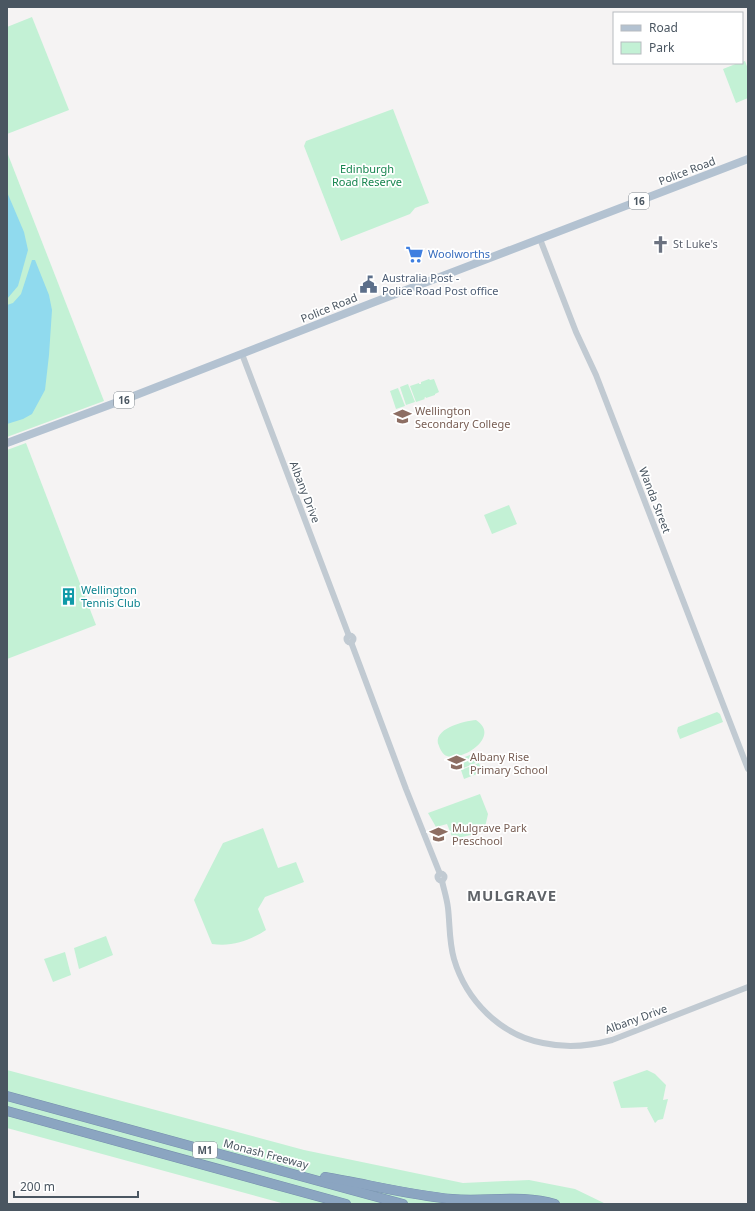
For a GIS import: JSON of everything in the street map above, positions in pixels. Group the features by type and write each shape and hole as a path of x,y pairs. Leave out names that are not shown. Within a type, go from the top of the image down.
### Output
{"highway":[{"name":"Monash Freeway","path":"7,1096 403,1204"},
{"name":"M1","path":"7,1112 346,1204"},
{"path":"280,1170 452,1199 532,1200 555,1204"}],"main road":[{"name":"Police Road","path":"7,443 748,159"}],"street":[{"name":"Wanda Street","path":"540,239 576,332 596,376 748,769"},
{"name":"Albany Drive","path":"242,354 349,636 347,640 348,642 351,642 440,874 445,876 442,881 448,907 453,958 464,983 476,1002 501,1025 526,1038 542,1043 561,1046 598,1044 612,1040 748,987"}],"green space":[{"path":"32,17 69,110 7,134 7,27"},
{"path":"745,61 748,69 748,98 736,103 723,69 736,64 743,64 743,62"},
{"name":"Edinburgh Road Reserve","path":"393,109 429,203 415,208 410,214 341,241 304,146 306,141"},
{"path":"7,152 104,401 7,437"},
{"path":"434,379 439,392 416,402 410,386 419,383 421,384 421,382"},
{"path":"408,384 415,402 406,405 400,387"},
{"path":"398,388 405,406 396,409 390,391"},
{"path":"26,443 96,625 7,659 7,450"},
{"path":"509,505 517,524 492,534 484,515"},
{"path":"717,712 720,714 723,722 680,739 677,731 678,727"},
{"path":"476,720 483,727 484,734 482,740 476,747 469,752 453,757 444,754 439,746 438,740 440,735 450,727 457,724"},
{"path":"475,753 478,762 461,769 457,760"},
{"path":"479,763 482,772 464,779 461,770"},
{"path":"480,794 488,814 484,832 453,839 447,824 436,827 428,813"},
{"path":"263,828 278,868 296,862 304,882 265,897 258,909 266,930 247,940 233,944 212,944 194,900 223,843"},
{"path":"106,936 113,955 79,969 74,948"},
{"path":"65,952 71,975 53,982 44,959"},
{"path":"7,1070 304,1150 463,1183 529,1180 575,1189 606,1204 285,1204 7,1128"},
{"path":"647,1070 655,1074 666,1085 663,1100 668,1099 663,1119 658,1120 655,1123 647,1108 648,1107 621,1108 613,1082"}],"water":[{"path":"7,192 24,232 28,250 18,286 7,299"},
{"path":"32,260 35,260 49,295 52,310 45,390 32,414 23,419 7,424 7,305 13,303 21,294"}],"place":[{"name":"St Luke's","path":"660,244"},
{"name":"Woolworths","path":"415,254"},
{"name":"Australia Post - Police Road Post office","path":"369,284"},
{"name":"Wellington Secondary College","path":"402,417"},
{"name":"Wellington Tennis Club","path":"68,596"},
{"name":"Albany Rise Primary School","path":"457,763"},
{"name":"Mulgrave Park Preschool","path":"439,834"}],"district":[{"name":"MULGRAVE","path":"512,896"}]}
